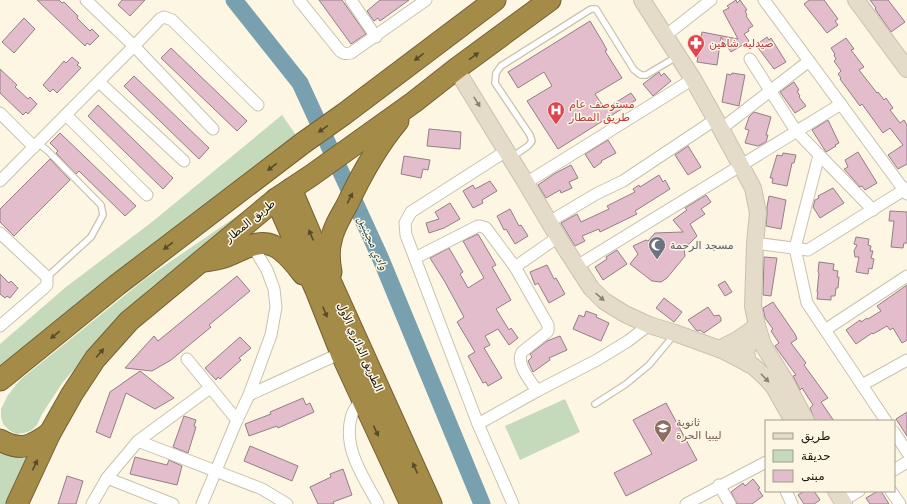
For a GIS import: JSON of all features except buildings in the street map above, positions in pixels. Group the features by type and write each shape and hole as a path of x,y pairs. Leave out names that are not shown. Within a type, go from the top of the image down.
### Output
{"highway":[{"path":"0,380 117,285 303,143 344,114 495,0"},
{"name":"طريق المطار","path":"18,503 50,433 72,394 95,359 129,321 283,194 414,102 550,0"},
{"path":"324,287 331,241 336,227 364,170 389,131 414,102"},
{"name":"الطريق الدائري الأول","path":"283,194 324,287 431,504"},
{"path":"199,262 224,257 252,245 274,245 324,287"},
{"name":"الطريق الدائري الأول","path":"324,287 341,353 361,399 411,504"},
{"path":"0,440 8,445 23,448 35,444 50,433"}],"street":[{"path":"86,0 134,46 213,129"},
{"path":"299,0 343,53 351,53 376,37 421,1"},
{"path":"353,0 376,37"},
{"path":"642,0 693,79 753,188 758,213 755,243 753,306 757,326 763,345 784,379 805,420"},
{"path":"665,36 711,0"},
{"path":"755,243 808,250 906,191 764,0"},
{"path":"857,0 907,69"},
{"path":"2,175 36,145 160,19 164,17 168,18 258,105"},
{"path":"750,59 796,131 873,210"},
{"path":"549,222 596,194 629,178 719,124 770,91 809,61"},
{"path":"456,69 558,238 591,288 604,301 625,314 649,325 719,349 748,364 766,378 774,388 792,420"},
{"path":"526,183 693,79"},
{"path":"99,82 184,161"},
{"path":"577,266 841,104"},
{"path":"0,113 36,145"},
{"path":"66,115 147,195"},
{"path":"508,154 411,212 405,223 406,235 478,424 512,504"},
{"path":"819,155 795,248 807,303 885,420"},
{"path":"415,258 480,226 486,228 515,267 548,325 548,331 522,352 520,356 521,364 537,391"},
{"path":"0,233 48,277 47,285 0,326"},
{"path":"515,267 558,238"},
{"path":"202,504 237,420 250,395 271,335 276,307 274,289 267,270 252,245"},
{"path":"825,330 907,276"},
{"path":"478,424 597,360 628,341 649,325"},
{"path":"719,349 737,340 757,326"},
{"path":"748,364 746,351 757,326"},
{"path":"250,395 341,353"},
{"path":"187,359 237,420"},
{"path":"862,384 907,360"},
{"path":"92,504 107,478 138,442 210,388"},
{"path":"361,399 351,417 350,442 353,455 378,504"},
{"path":"895,434 907,452"},
{"path":"138,442 262,489 287,504"},
{"path":"686,504 765,462"},
{"path":"895,469 907,462"},
{"path":"107,478 173,504"},
{"path":"720,485 730,504"},
{"path":"786,492 792,504"},
{"path":"892,492 900,504"}],"lane":[{"path":"508,154 528,146 532,141 530,135 495,83 496,73 501,66 591,9 596,9 634,70 641,75 646,75 678,56"},
{"path":"36,145 48,151 102,205 103,215 91,237 48,277"},
{"path":"595,404 626,384 649,365 675,333"}],"green space":[{"path":"282,115 296,135 0,367 0,344 66,287 152,222"},
{"path":"285,184 150,288 118,319 63,382 42,414 37,425 32,430 16,434 3,424 1,409 8,395 20,380 145,279"},
{"path":"565,399 580,432 520,460 505,426"},
{"path":"0,453 20,458 31,456 10,504 0,504"}],"waterway":[{"name":"وادي مجينين","path":"234,0 300,83 380,257 482,504"}],"place":[{"name":"صيدليه شاهين","path":"696,58"},
{"name":"مستوصف عام طريق المطار","path":"556,125"},
{"name":"مسجد الرحمة","path":"657,260"},
{"name":"ثانوية ليبيا الحرة","path":"663,443"}]}
